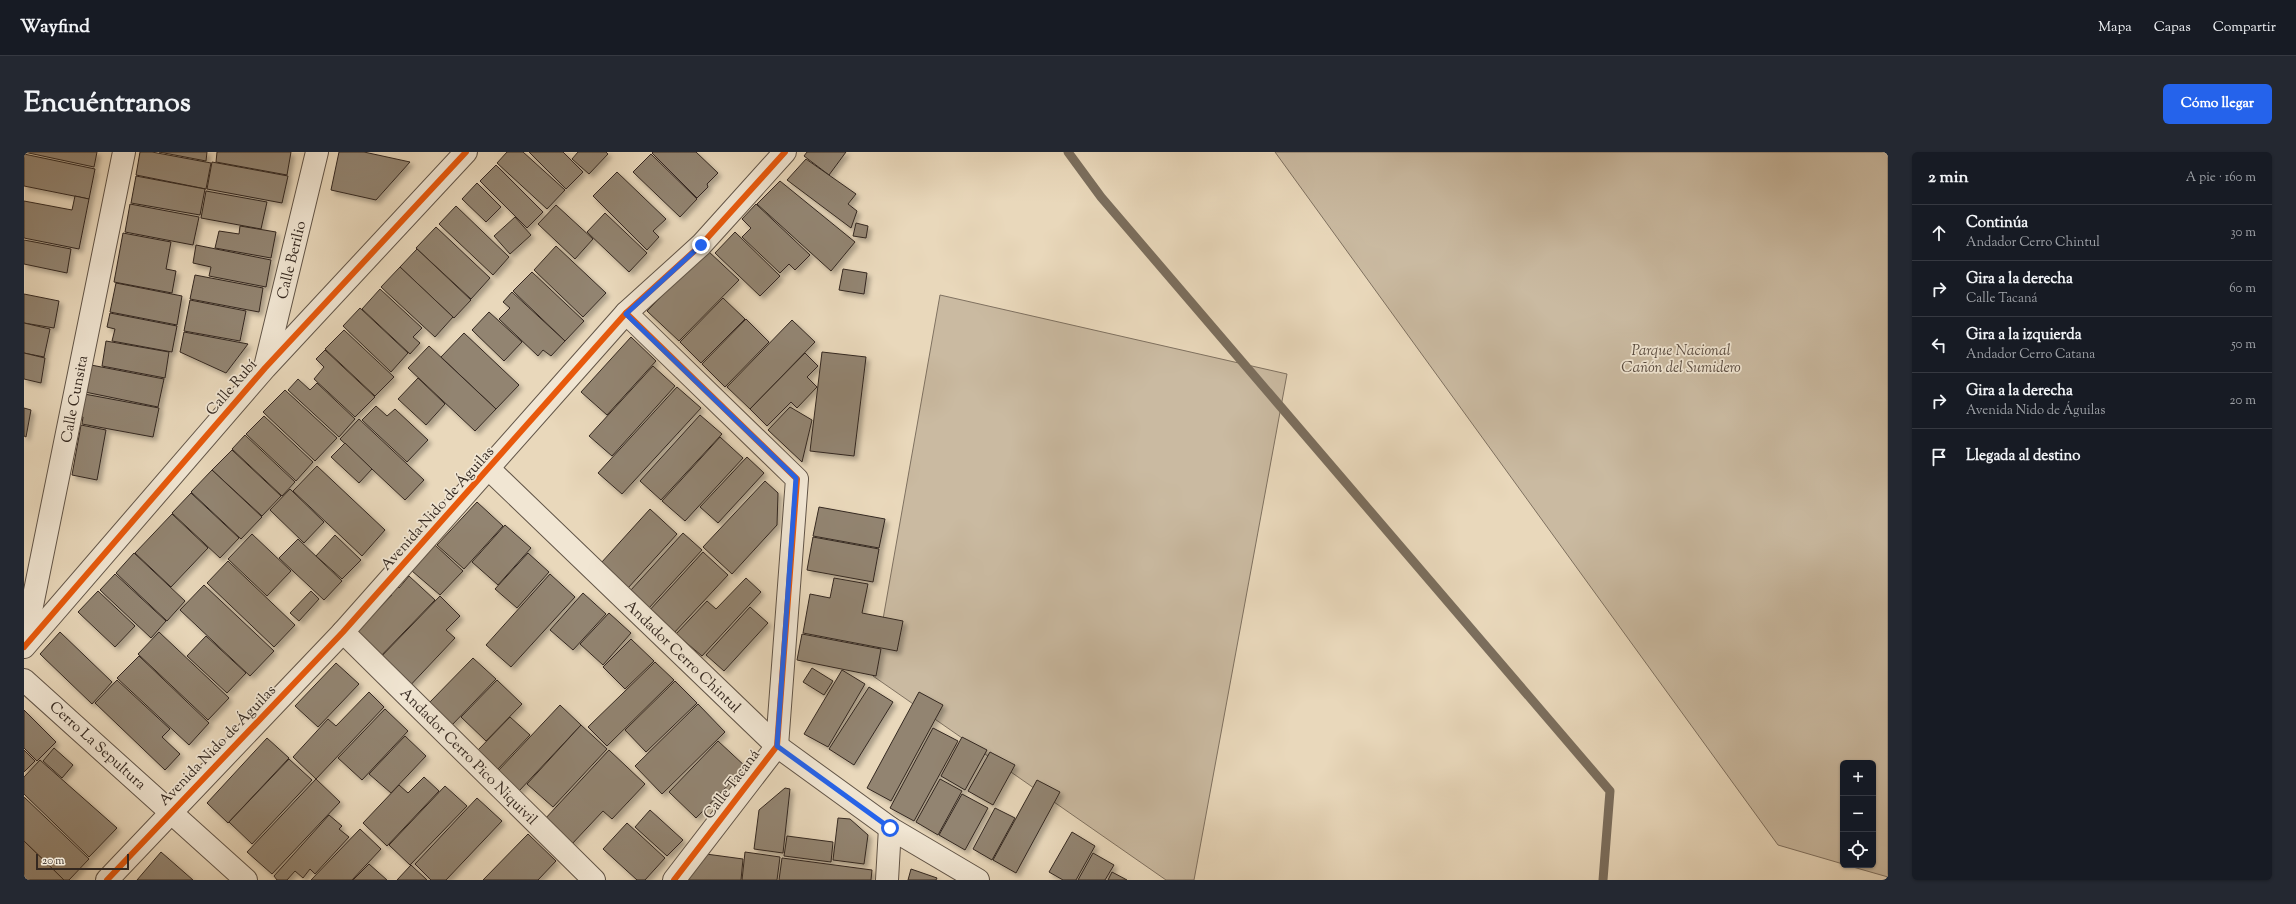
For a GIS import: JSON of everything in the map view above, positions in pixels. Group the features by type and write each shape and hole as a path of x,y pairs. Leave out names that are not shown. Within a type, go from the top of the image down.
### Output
{"street":[{"name":"Calle Cunsita","path":"24,646 124,152"},
{"name":"Calle Berilio","path":"265,368 317,152"},
{"name":"Calle Rubí","path":"24,646 265,368 466,152"},
{"name":"Avenida Nido de Águilas","path":"107,880 343,632 626,314 701,245 786,152"},
{"name":"Calle Tacaná","path":"626,314 796,478 777,746 674,880"},
{"name":"Andador Cerro Chintul","path":"489,469 777,746 890,828 978,880"},
{"name":"Andador Cerro Pico Niquivil","path":"343,632 594,880"},
{"name":"Cerro La Sepultura","path":"24,680 172,811 246,880"},
{"path":"887,880 890,828"}],"green space":[{"name":"Parque Nacional Cañón del Sumidero","path":"1275,152 1888,152 1888,877 1856,868 1876,868 1876,760 1840,760 1840,863 1778,845"},
{"path":"940,295 1287,374 1194,880 1166,880 873,676"}],"building":[{"path":"24,152 97,152 94,167"},
{"path":"140,152 152,152 211,163 206,189 136,175"},
{"path":"159,152 207,152 206,161"},
{"path":"217,152 291,152 287,175 216,162"},
{"path":"339,152 364,152 410,162 376,200 331,190"},
{"path":"507,152 523,152 565,190 547,209 497,163"},
{"path":"529,152 563,152 583,172 566,189"},
{"path":"578,152 606,152 608,154 589,174 572,159"},
{"path":"696,152 718,173 707,184 708,187 697,198 652,153"},
{"path":"807,152 846,152 829,175 804,156"},
{"path":"24,154 95,169 89,199 24,186"},
{"path":"651,154 697,199 680,217 633,172"},
{"path":"806,159 856,194 848,204 857,211 851,228 787,180"},
{"path":"212,162 288,176 282,203 207,189"},
{"path":"496,165 543,212 527,228 480,181"},
{"path":"617,172 666,219 653,231 659,237 647,250 593,196"},
{"path":"136,176 205,189 200,215 131,203"},
{"path":"780,181 855,242 831,271 757,204"},
{"path":"477,183 501,207 486,222 462,199"},
{"path":"206,191 267,202 261,229 201,218"},
{"path":"75,196 89,199 79,249 24,238 24,201 72,210"},
{"path":"130,204 199,217 193,245 125,232"},
{"path":"756,204 810,255 795,270 789,264 780,273 742,237 751,228 742,219"},
{"path":"556,205 593,239 575,259 538,224"},
{"path":"456,206 509,257 493,275 439,224"},
{"path":"605,213 647,253 629,272 587,232"},
{"path":"515,217 531,235 510,254 494,236"},
{"path":"856,223 868,226 866,238 853,236"},
{"path":"240,226 276,232 271,258 215,248 219,231 239,234"},
{"path":"436,227 490,278 471,299 416,248"},
{"path":"735,232 780,276 760,296 715,253"},
{"path":"123,233 171,242 166,269 176,271 172,293 114,282"},
{"path":"24,240 71,249 67,273 24,264"},
{"path":"196,245 271,260 266,287 209,276 211,267 193,263"},
{"path":"556,246 606,293 583,317 534,270"},
{"path":"417,249 471,300 454,318 400,267"},
{"path":"707,250 739,280 679,341 647,311"},
{"path":"400,267 453,317 435,337 381,287"},
{"path":"843,269 867,273 864,294 839,290"},
{"path":"532,272 584,321 565,341 513,291"},
{"path":"195,275 263,288 259,312 190,299"},
{"path":"116,283 182,296 177,325 110,312"},
{"path":"380,289 422,328 413,337 420,343 410,354 362,309"},
{"path":"512,292 565,341 551,356 543,350 538,356 499,319 510,308 503,302"},
{"path":"24,294 59,301 54,328 24,323"},
{"path":"723,298 745,319 701,363 680,342"},
{"path":"190,300 246,311 240,341 184,331"},
{"path":"360,308 408,353 391,372 343,326"},
{"path":"489,312 522,342 504,361 472,330"},
{"path":"110,313 177,326 172,352 112,341 115,329 107,327"},
{"path":"746,319 769,342 725,387 702,364"},
{"path":"792,320 815,342 750,409 727,387"},
{"path":"24,323 50,329 44,357 24,353"},
{"path":"344,330 394,377 375,396 325,349"},
{"path":"184,332 248,344 226,373 180,352"},
{"path":"464,333 519,385 496,409 441,357"},
{"path":"631,337 656,361 607,415 581,392"},
{"path":"106,341 169,352 165,378 102,366"},
{"path":"429,346 496,409 475,431 408,368"},
{"path":"325,350 375,397 355,417 314,379 324,367 316,359"},
{"path":"822,352 866,357 854,456 810,451"},
{"path":"24,353 45,358 41,383 24,379"},
{"path":"805,353 818,366 807,377 817,387 797,408 791,402 767,426 750,409"},
{"path":"91,365 164,379 158,407 85,392"},
{"path":"653,366 675,386 612,456 589,436"},
{"path":"418,378 445,404 426,425 398,399"},
{"path":"298,379 310,390 317,383 355,419 339,437 288,390"},
{"path":"677,387 701,408 622,494 598,473"},
{"path":"285,390 337,438 315,461 263,412"},
{"path":"79,393 159,408 153,437 82,424 83,417 75,415"},
{"path":"376,406 387,416 395,409 428,440 407,462 362,420"},
{"path":"790,407 812,420 802,462 768,430"},
{"path":"24,408 31,410 26,437 24,436"},
{"path":"700,415 722,434 661,500 640,481"},
{"path":"264,416 313,462 296,481 246,434"},
{"path":"359,419 424,480 405,500 340,439"},
{"path":"81,425 106,430 97,480 72,475"},
{"path":"245,435 295,482 282,496 232,449"},
{"path":"720,437 743,458 685,521 662,501"},
{"path":"345,443 372,469 359,483 331,457"},
{"path":"232,450 281,496 262,516 212,470"},
{"path":"747,457 764,473 718,523 700,507"},
{"path":"317,466 385,530 362,556 293,491"},
{"path":"212,470 262,517 241,539 191,492"},
{"path":"765,481 778,493 777,525 732,574 703,547"},
{"path":"290,489 324,522 304,543 270,510"},
{"path":"191,493 239,538 220,558 172,513"},
{"path":"477,502 503,526 464,569 437,545"},
{"path":"819,507 885,519 879,548 813,536"},
{"path":"650,509 677,534 628,588 601,563"},
{"path":"172,514 208,548 171,587 135,553"},
{"path":"505,525 531,548 498,585 472,562"},
{"path":"683,533 702,550 649,608 630,591"},
{"path":"252,534 291,571 267,596 228,559"},
{"path":"335,535 361,560 342,579 316,556"},
{"path":"813,537 879,549 873,582 807,570"},
{"path":"298,539 342,581 324,600 279,558"},
{"path":"435,545 463,571 440,595 412,571"},
{"path":"703,552 728,575 673,634 648,612"},
{"path":"134,553 185,601 167,621 116,573"},
{"path":"528,553 549,572 517,608 495,589"},
{"path":"228,561 295,625 274,647 207,583"},
{"path":"115,574 166,621 151,638 100,590"},
{"path":"550,574 575,597 511,667 486,645"},
{"path":"409,576 435,600 376,661 351,637 392,595 385,589 392,581 399,588"},
{"path":"746,578 761,592 702,656 676,634 707,601 716,609"},
{"path":"834,578 868,584 862,613 903,621 897,651 803,633 810,594 830,598"},
{"path":"204,585 274,651 250,676 180,610"},
{"path":"98,591 135,626 115,647 78,612"},
{"path":"311,591 319,599 299,621 290,613"},
{"path":"583,593 606,614 573,650 550,630"},
{"path":"440,596 460,616 446,630 455,638 405,691 375,663"},
{"path":"750,607 768,623 724,671 706,655"},
{"path":"609,613 631,633 603,665 580,644"},
{"path":"60,632 112,682 92,704 40,654"},
{"path":"159,632 229,698 208,720 138,654"},
{"path":"802,634 881,649 876,676 797,660"},
{"path":"206,636 246,673 227,693 187,656"},
{"path":"631,639 654,661 625,689 603,667"},
{"path":"139,656 209,723 189,745 117,678"},
{"path":"473,658 496,679 452,725 429,703"},
{"path":"655,662 674,680 607,746 588,727"},
{"path":"336,663 359,684 318,727 295,706"},
{"path":"812,668 833,681 824,695 803,682"},
{"path":"842,670 865,684 828,747 804,734"},
{"path":"117,680 170,729 162,737 180,754 165,770 95,703"},
{"path":"497,680 522,704 486,741 461,717"},
{"path":"675,681 697,703 646,752 625,730"},
{"path":"869,687 893,702 854,765 829,749"},
{"path":"369,692 384,707 316,779 293,757 328,719 336,726"},
{"path":"919,692 943,705 891,801 867,788"},
{"path":"698,704 725,732 662,794 635,766"},
{"path":"560,705 581,725 519,791 498,771"},
{"path":"385,709 408,731 362,780 338,758"},
{"path":"24,710 56,742 37,761 24,748"},
{"path":"510,717 530,735 498,769 478,750"},
{"path":"581,725 607,749 553,807 527,784"},
{"path":"933,728 958,741 914,821 890,808"},
{"path":"405,736 426,756 391,793 369,774"},
{"path":"962,737 987,750 965,790 941,776"},
{"path":"267,738 289,758 228,823 207,803"},
{"path":"718,741 746,767 696,818 669,792"},
{"path":"54,748 73,765 62,778 43,761"},
{"path":"24,750 35,761 24,772"},
{"path":"609,750 645,784 612,819 603,811 571,845 544,820"},
{"path":"990,752 1015,765 993,805 968,791"},
{"path":"289,759 312,780 252,844 229,822"},
{"path":"40,760 117,828 89,857 24,794 24,777"},
{"path":"424,777 439,791 387,846 363,823 399,785 408,793"},
{"path":"316,779 340,802 272,874 247,852"},
{"path":"940,779 962,791 938,835 916,822"},
{"path":"1037,780 1060,792 1016,873 993,860"},
{"path":"445,786 467,806 410,865 389,845"},
{"path":"785,788 790,789 783,853 754,849 759,810"},
{"path":"962,794 988,808 965,850 939,835"},
{"path":"24,797 89,859 69,880 64,880 24,841"},
{"path":"477,798 502,821 446,880 431,880 415,864"},
{"path":"995,808 1015,818 992,860 973,849"},
{"path":"650,810 683,840 667,856 635,827"},
{"path":"329,815 342,826 339,829 349,837 315,874 310,869 303,878 295,871 287,880 277,880 274,876"},
{"path":"838,818 850,819 868,835 864,864 833,860"},
{"path":"627,823 665,858 645,880 637,880 603,849"},
{"path":"360,829 381,849 352,880 311,880"},
{"path":"1072,832 1095,846 1076,880 1063,880 1049,872"},
{"path":"528,834 556,861 538,880 483,880"},
{"path":"787,836 833,842 831,862 784,856"},
{"path":"24,841 64,880 24,880"},
{"path":"161,852 193,880 137,880"},
{"path":"745,852 780,857 777,880 742,880"},
{"path":"1093,853 1114,865 1105,880 1078,880"},
{"path":"706,854 743,859 741,880 687,880"},
{"path":"782,858 872,870 871,880 779,880"},
{"path":"369,864 387,880 353,880"},
{"path":"411,865 427,880 397,880"},
{"path":"911,869 937,878 936,880 908,880"},
{"path":"1112,872 1127,880 1108,880"}],"waterway":[{"path":"1068,152 1101,197 1610,791 1603,880"}],"cycle path":[{"path":"24,647 265,368 466,152"},
{"path":"107,880 343,632 626,313 701,245 785,152"},
{"path":"626,313 797,479 777,746 674,880"}],"route":[{"path":"701,245 626,314 796,478 777,746 890,828"}]}
